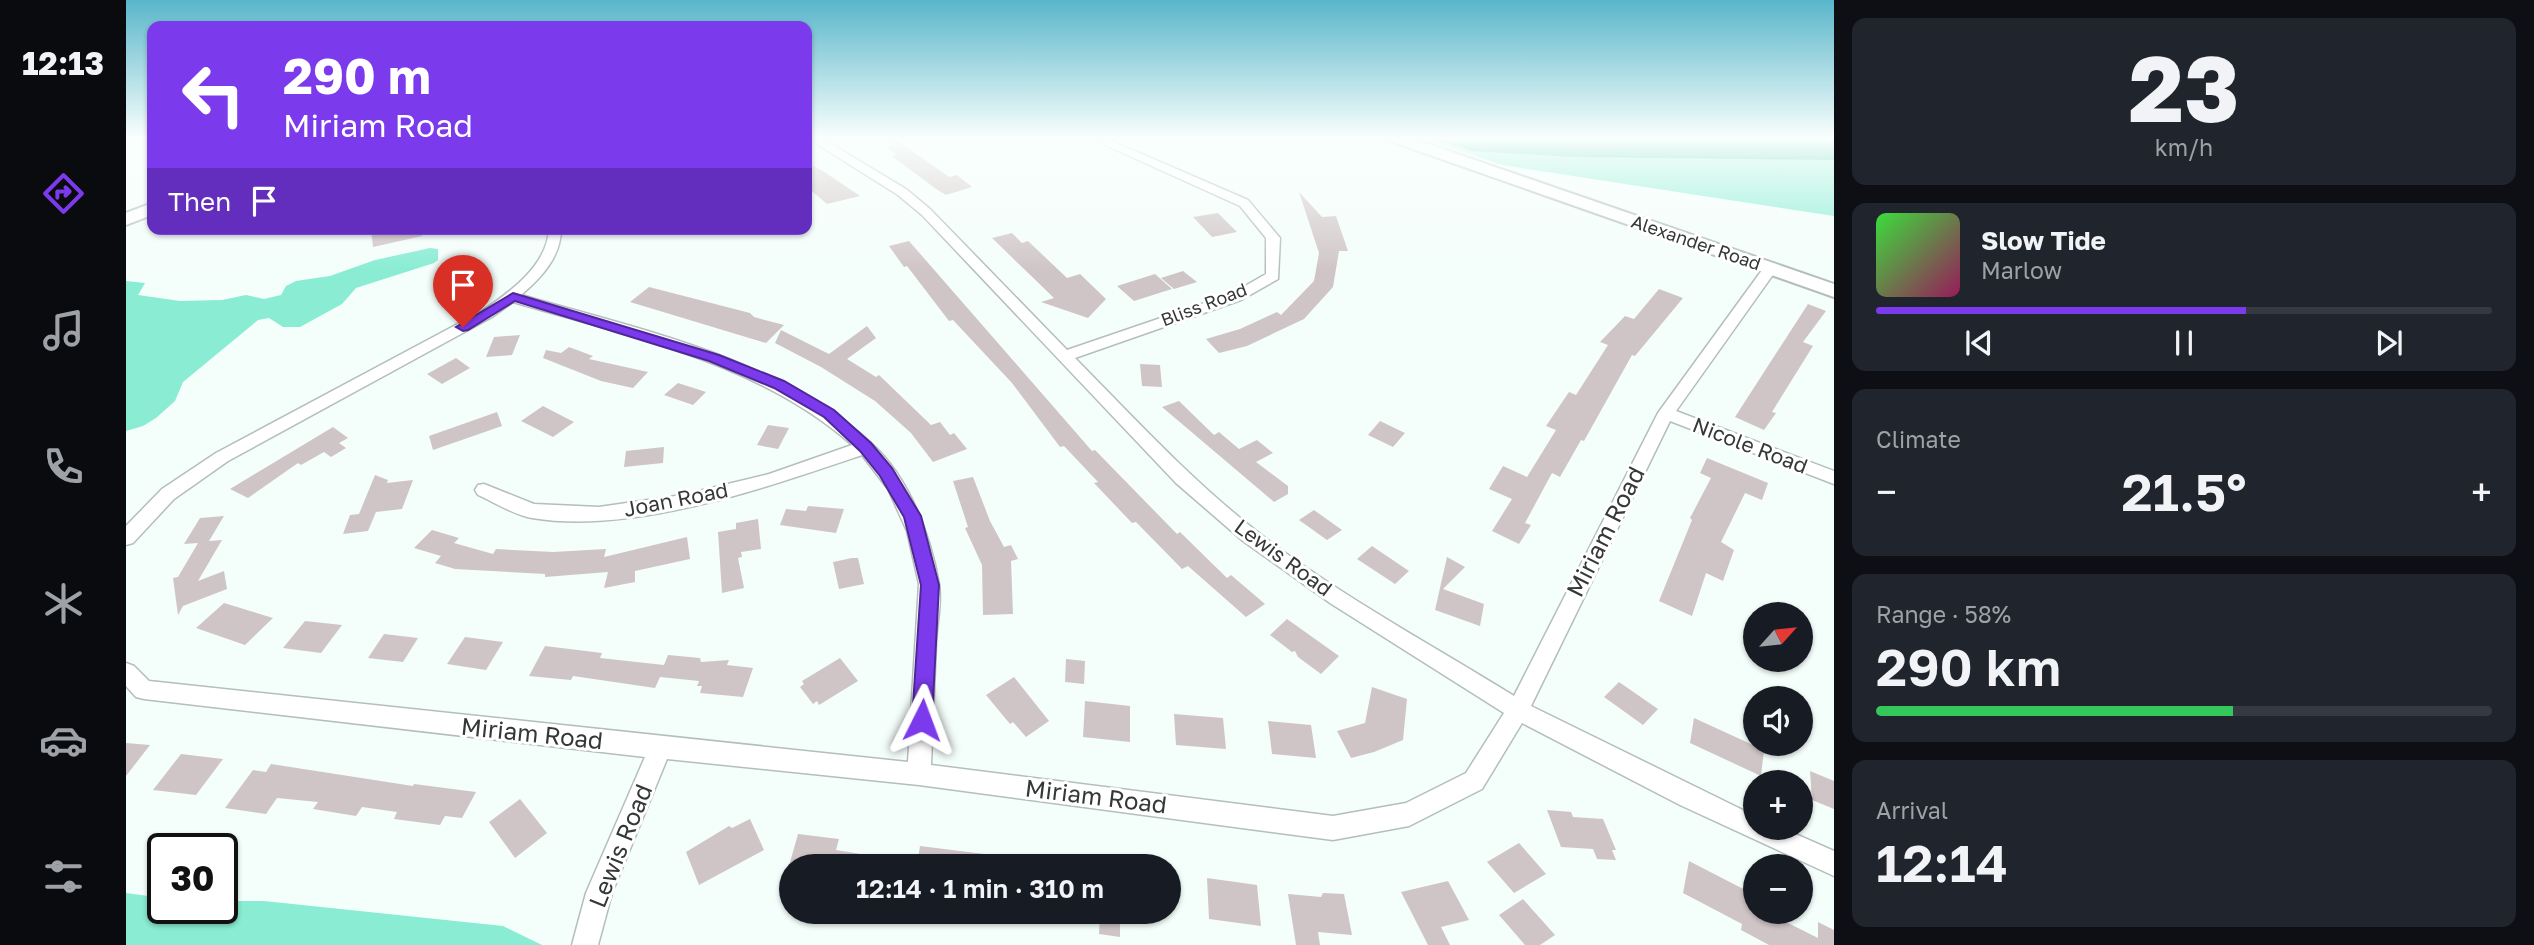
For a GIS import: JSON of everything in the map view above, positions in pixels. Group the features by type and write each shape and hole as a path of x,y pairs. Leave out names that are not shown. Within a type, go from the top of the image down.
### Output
{"street":[{"name":"Lewis Road","path":"887,183 926,212 1182,479 1250,536 1337,597 1518,710 1688,797 1834,863"},
{"name":"Bliss Road","path":"1064,356 1236,296 1273,276 1273,238 1244,203 1199,183"},
{"name":"Alexander Road","path":"1526,183 1834,291"},
{"path":"126,220 147,210"},
{"path":"126,538 168,494 222,457 487,314 513,297 548,254 556,235"},
{"name":"Miriam Road","path":"126,672 144,690 919,774 1333,828 1409,814 1474,781 1518,710 1666,413 1770,268"},
{"path":"513,297 714,358 779,384 829,413 866,447 886,472 912,516 930,585 919,774"},
{"name":"Nicole Road","path":"1666,413 1834,478"},
{"name":"Joan Road","path":"484,490 531,511 599,514 682,502 772,479 866,447"},
{"name":"Lewis Road","path":"585,945 599,893 660,748"}],"shaded area":[{"path":"1620,183 1834,183 1834,216"},
{"path":"430,248 438,249 438,260 434,263 356,288 342,304 300,327 283,327 269,318 258,320 183,382 175,401 156,418 143,426 126,431 126,281 145,283 138,295 180,301 222,300 246,295 264,299 281,295 286,286 296,281 330,276 375,260"},
{"path":"126,893 147,896 147,924 238,924 238,901 264,901 503,926 542,945 126,945"}],"building":[{"path":"812,183 841,183 860,196 827,204 812,191"},
{"path":"928,183 967,183 972,187 946,195"},
{"path":"1299,192 1322,217 1336,216 1348,251 1339,251 1333,287 1304,319 1247,346 1219,353 1206,339 1240,329 1277,312 1281,315 1314,281 1319,253"},
{"path":"1218,213 1237,232 1212,237 1193,217"},
{"path":"1012,233 1022,243 1028,241 1067,278 1080,274 1106,299 1088,318 1041,302 1054,298 992,238"},
{"path":"372,235 422,235 422,236 373,247"},
{"path":"909,241 1092,451 1095,450 1177,534 1180,532 1227,578 1231,575 1265,604 1246,617 1188,566 1182,569 1136,522 1132,523 1064,446 1060,447 1012,383 953,320 949,321 889,246"},
{"path":"1183,271 1197,282 1174,289 1161,278"},
{"path":"1155,274 1172,289 1134,301 1117,286"},
{"path":"649,287 750,313 754,317 784,325 766,343 630,302"},
{"path":"1659,289 1683,298 1635,356 1632,355 1584,441 1581,440 1560,477 1552,473 1525,523 1531,525 1519,544 1492,531 1512,499 1489,489 1503,466 1527,477 1556,430 1546,426 1569,392 1576,395 1608,345 1600,342 1625,316 1634,319"},
{"path":"1808,304 1826,311 1803,342 1813,346 1772,412 1776,413 1764,430 1735,417"},
{"path":"867,326 876,338 847,359 876,377 879,375 931,425 940,422 950,435 954,433 967,449 933,462 911,433 875,401 821,367 775,343 781,330 829,354"},
{"path":"520,335 512,355 486,357 494,337"},
{"path":"569,347 593,356 589,359 648,372 633,388 601,381 543,358 546,350 561,353"},
{"path":"456,358 470,368 442,384 427,374"},
{"path":"1140,364 1160,365 1162,387 1142,386"},
{"path":"678,383 706,392 693,405 664,395"},
{"path":"1179,401 1214,435 1219,432 1239,449 1257,440 1273,453 1256,462 1288,486 1288,494 1274,502 1162,407"},
{"path":"543,406 574,422 553,437 521,421"},
{"path":"497,412 502,426 433,450 429,436"},
{"path":"1380,421 1405,433 1393,447 1368,435"},
{"path":"768,425 789,428 778,449 757,445"},
{"path":"333,427 348,438 339,443 346,448 331,457 324,452 301,465 298,463 248,498 230,489"},
{"path":"664,447 663,463 624,467 626,451"},
{"path":"1707,458 1768,483 1762,500 1745,493 1721,542 1734,550 1723,581 1706,573 1692,616 1659,601 1692,520 1690,518 1711,478 1700,473"},
{"path":"375,475 388,480 387,483 413,480 402,509 376,512 368,531 343,534 350,515 359,514"},
{"path":"973,477 990,521 1004,547 1011,545 1018,559 1011,561 1013,614 983,615 982,565 965,528 968,527 953,481"},
{"path":"808,506 844,509 836,533 780,525 786,509 806,511"},
{"path":"1314,510 1342,530 1327,540 1299,520"},
{"path":"224,516 209,541 222,540 198,581 224,571 227,589 183,606 178,615 173,578 178,577 198,543 184,544 200,518"},
{"path":"758,519 761,549 741,552 742,557 738,558 744,588 722,593 718,532 736,529 736,523"},
{"path":"432,530 459,538 454,543 493,554 496,549 553,552 606,549 604,557 687,537 690,559 635,571 635,582 604,588 608,572 545,577 545,574 455,569 435,563 441,556 414,548"},
{"path":"1372,546 1409,571 1395,584 1357,559"},
{"path":"1447,557 1465,567 1443,589 1484,604 1480,626 1435,610"},
{"path":"858,558 864,584 839,589 833,562"},
{"path":"224,603 273,618 245,645 196,628"},
{"path":"1287,619 1339,656 1321,674 1298,657 1295,651 1292,652 1270,635"},
{"path":"305,621 342,625 321,653 283,648"},
{"path":"384,634 418,638 403,662 368,658"},
{"path":"465,637 503,642 486,670 447,664"},
{"path":"545,646 602,653 600,658 664,665 668,655 700,658 701,662 729,660 727,665 753,668 743,697 700,693 702,686 697,686 699,681 660,677 655,688 573,676 571,680 529,676"},
{"path":"840,658 858,681 819,705 817,701 813,704 800,687 804,684 802,681"},
{"path":"1066,659 1085,661 1084,684 1065,682"},
{"path":"1014,677 1049,721 1026,737 1013,722 1010,724 986,695"},
{"path":"1619,682 1658,709 1643,725 1604,697"},
{"path":"1372,687 1407,699 1403,740 1351,758 1337,731 1365,723"},
{"path":"1085,701 1130,706 1130,742 1083,737"},
{"path":"1174,714 1223,718 1226,749 1176,745"},
{"path":"1694,718 1743,740 1743,756 1763,756 1762,770 1748,770 1690,743"},
{"path":"1268,721 1311,725 1316,758 1272,754"},
{"path":"126,743 150,745 126,776"},
{"path":"181,754 223,759 196,795 153,790"},
{"path":"271,764 413,786 476,792 462,818 445,816 440,825 394,819 397,812 362,807 356,816 313,809 318,802 277,798 266,814 225,808 253,770 266,772"},
{"path":"1813,772 1834,781 1834,809 1813,800"},
{"path":"520,799 547,833 515,858 489,822"},
{"path":"1547,810 1571,812 1573,817 1603,819 1616,850 1612,850 1616,860 1597,859 1593,849 1561,847"},
{"path":"750,819 764,850 699,885 686,852 729,826 732,828"},
{"path":"798,834 839,839 836,850 861,854 792,854"},
{"path":"1519,843 1546,874 1514,893 1487,862"},
{"path":"920,846 984,854 919,854"},
{"path":"1689,861 1743,889 1743,924 1790,924 1818,938 1818,922 1834,930 1834,945 1769,945 1741,930 1742,924 1683,893"},
{"path":"1207,878 1257,885 1261,926 1209,919"},
{"path":"1448,881 1469,920 1441,927 1450,945 1428,945 1401,892"},
{"path":"1323,893 1344,894 1352,935 1318,932 1320,945 1296,945 1288,894 1321,897"},
{"path":"1523,899 1555,935 1540,945 1525,945 1499,915"},
{"path":"1099,924 1120,924 1120,937 1099,934"}],"route":[{"path":"463,327 513,297 714,358 779,384 829,413 866,447 886,472 912,516 930,585 922,720"}]}
